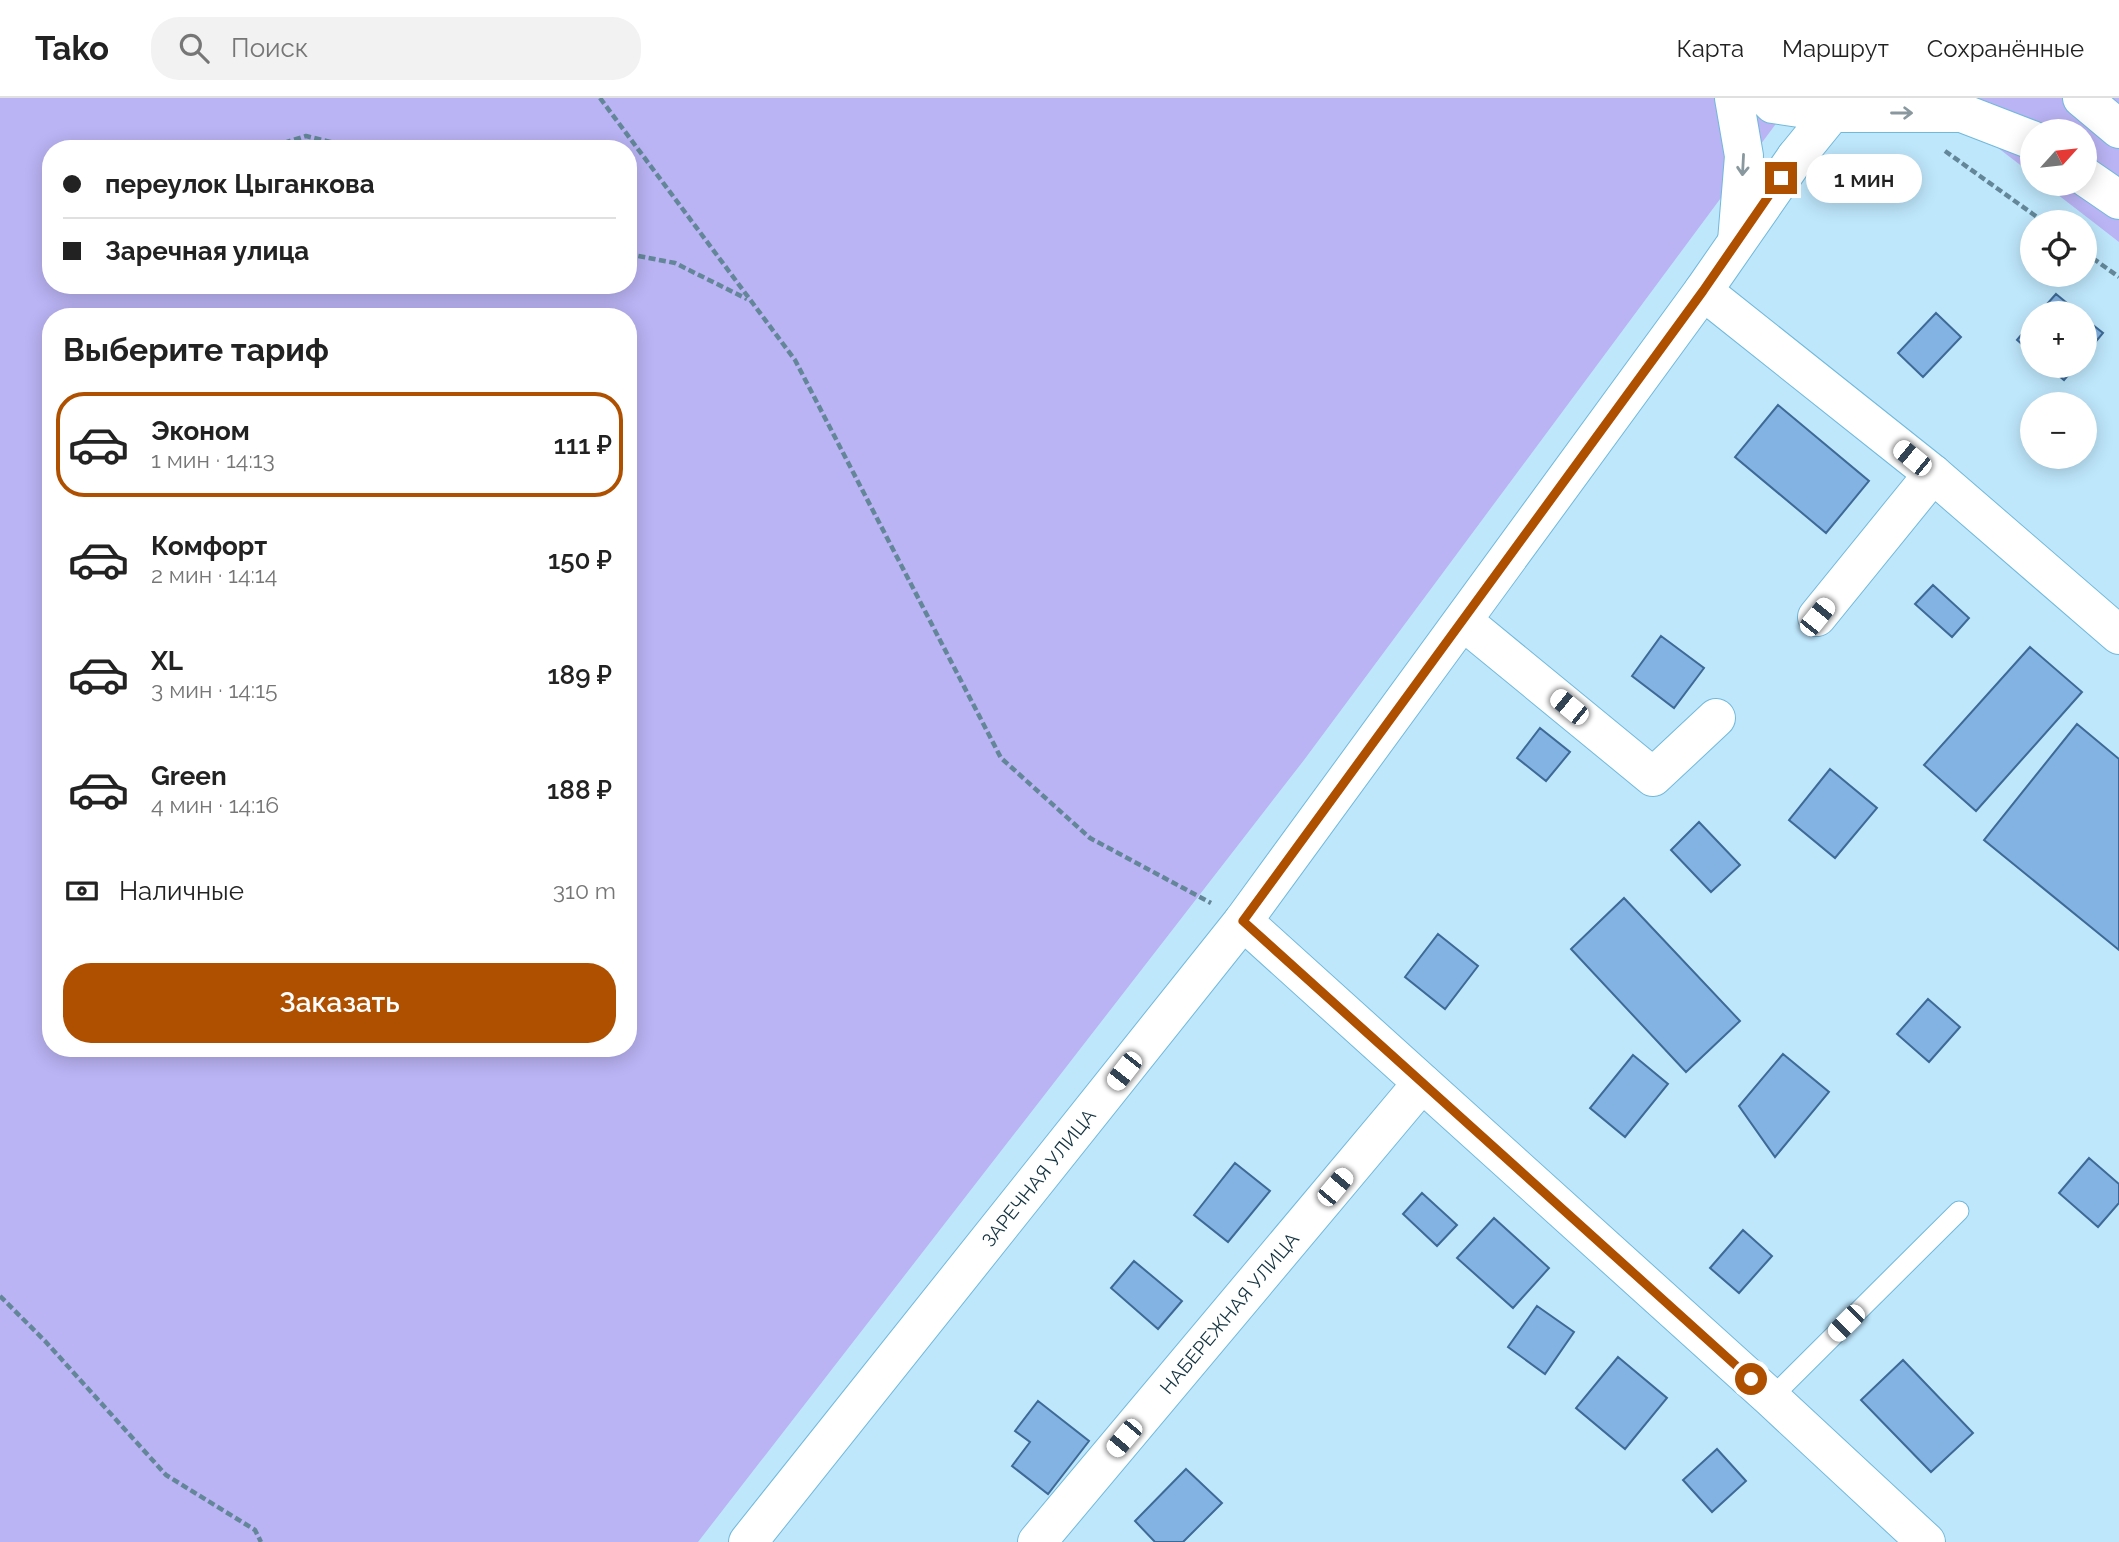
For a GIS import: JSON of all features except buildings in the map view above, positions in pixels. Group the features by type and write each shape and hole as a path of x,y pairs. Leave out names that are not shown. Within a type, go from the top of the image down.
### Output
{"street":[{"path":"1734,98 1744,156 1737,241"},
{"path":"1767,98 1773,104 1839,105 1962,113 2020,135"},
{"path":"2082,98 2119,129"},
{"name":"ЗАРЕЧНАЯ УЛИЦА","path":"748,1542 1243,921 1703,291 1796,157 1839,105"},
{"path":"2097,185 2119,200"},
{"path":"1703,291 1933,474 2119,635"},
{"path":"1817,617 1933,474"},
{"path":"1463,621 1653,776 1716,718"},
{"path":"1243,921 1771,1398 1926,1542"},
{"name":"НАБЕРЕЖНАЯ УЛИЦА","path":"1037,1542 1422,1083"}],"lane":[{"path":"1771,1398 1959,1211"}],"path":[{"path":"600,98 631,140"},
{"path":"293,140 306,136 322,140"},
{"path":"637,148 794,360 1001,758 1090,838 1243,921"},
{"path":"1944,150 2026,210"},
{"path":"637,256 675,263 751,301"},
{"path":"2097,261 2119,277"},
{"path":"0,1296 45,1341 166,1475 255,1530 261,1542"}],"shaded area":[{"path":"0,98 1795,98 1304,760 698,1542 0,1542"},
{"path":"1933,98 2119,98 2119,242 2097,225 2097,210 2078,210 2060,196 2097,196 2097,119 2020,119 2020,165"}],"route":[{"path":"1751,1379 1243,921 1703,291 1781,178"}]}
